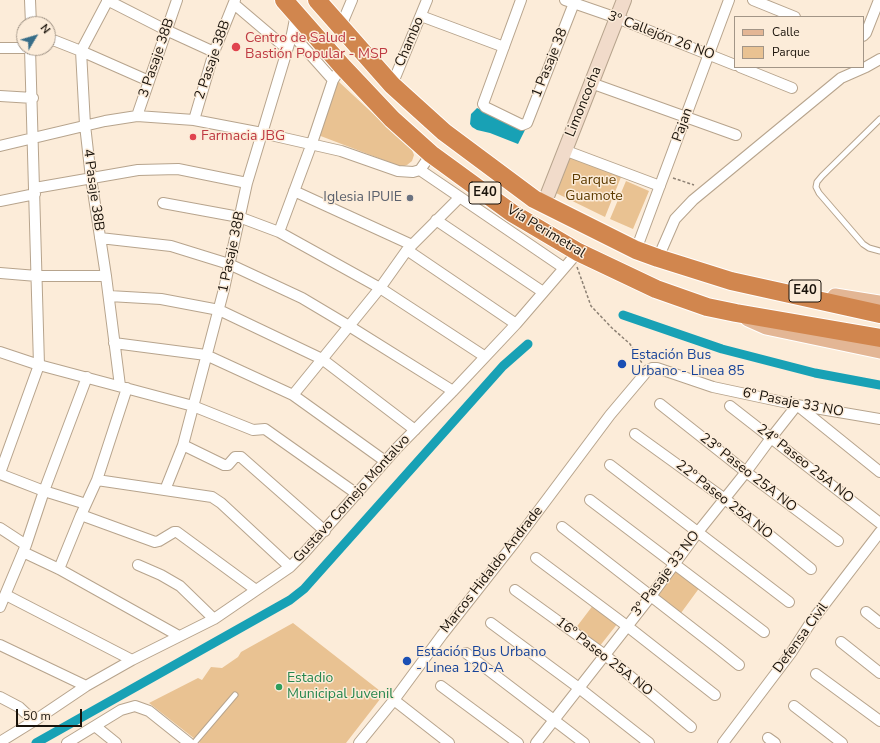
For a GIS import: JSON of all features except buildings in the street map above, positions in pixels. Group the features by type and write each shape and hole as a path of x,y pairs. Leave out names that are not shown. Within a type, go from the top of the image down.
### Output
{"highway":[{"name":"Vía Perimetral","path":"284,0 296,14 337,73 431,154 512,213 575,256 656,289 707,306 736,313 880,338"},
{"name":"Vía Perimetral","path":"317,0 392,85 444,132 534,199 636,250 658,258 731,281 880,314"}],"main road":[{"name":"Vía Perimetral","path":"731,281 752,280 820,294 880,303"},
{"name":"Vía Perimetral","path":"736,313 766,327 880,351"}],"street":[{"path":"30,0 31,16"},
{"path":"81,51 108,0 166,30 214,52"},
{"name":"3 Pasaje 38B","path":"138,116 177,0"},
{"name":"Chambo","path":"392,85 427,0"},
{"path":"421,16 504,47 521,0"},
{"name":"Limoncocha","path":"544,204 624,0"},
{"name":"Pajan","path":"636,250 729,0"},
{"path":"753,0 793,16"},
{"path":"865,34 879,0"},
{"path":"234,2 287,49"},
{"name":"2 Pasaje 38B","path":"194,120 214,52 234,2"},
{"path":"340,26 349,2"},
{"name":"1 Pasaje 38","path":"504,47 483,104 485,107 522,125 527,123 569,2"},
{"name":"3º Callejón 26 NO","path":"569,2 617,18 734,65"},
{"name":"1 Pasaje 38B","path":"165,490 183,445 219,310 247,183 292,34 296,14"},
{"path":"279,232 337,73 292,34"},
{"path":"56,41 149,81"},
{"path":"0,48 16,48"},
{"name":"4 Pasaje 38B","path":"59,569 97,480 123,387 114,344 109,296 91,178 85,125 81,51"},
{"path":"30,56 33,98 39,365 0,473 44,491 86,504"},
{"path":"864,68 880,59"},
{"path":"742,68 792,88"},
{"path":"658,258 675,219 693,200 841,78 864,68"},
{"path":"591,83 736,135"},
{"path":"0,96 33,98"},
{"path":"0,146 85,125 138,116 194,120 262,133 341,151 398,171 412,172 420,170 431,154"},
{"path":"564,150 660,186"},
{"path":"0,201 91,178 138,170 178,169 247,183"},
{"path":"420,170 564,268"},
{"path":"294,191 410,247 516,324"},
{"path":"293,395 380,288 410,247 460,197"},
{"path":"163,203 239,217 279,232 380,288 484,356"},
{"path":"436,220 543,292"},
{"path":"100,238 171,246 229,264 302,298 453,392"},
{"name":"Gustavo Cornejo Montalvo","path":"0,742 34,722 86,686 132,660 214,619 290,567 324,531 385,461 453,392 484,356 516,324 575,256"},
{"path":"0,273 37,276 106,276"},
{"path":"109,296 161,300 219,310 322,359 415,430"},
{"path":"114,344 206,355 293,395 385,461"},
{"path":"0,352 39,365 193,406 253,430 265,429 357,494"},
{"name":"6º Pasaje 33 NO","path":"648,370 657,368 713,387 797,405 880,420"},
{"name":"Marcos Hidaldo Andrade","path":"359,743 394,700 442,635 515,542 610,415 648,370"},
{"path":"0,607 25,549 44,491 87,377"},
{"name":"23º Paseo 25A NO","path":"660,404 746,472 838,541"},
{"path":"797,405 880,472"},
{"name":"3º Pasaje 33 NO","path":"536,743 797,405"},
{"name":"24º Paseo 25A NO","path":"730,406 880,523"},
{"name":"22º Paseo 25A NO","path":"635,434 725,499 811,569"},
{"path":"183,445 224,465 228,465 236,457 241,457 324,531"},
{"path":"610,465 789,602"},
{"path":"97,480 207,496 221,502 290,567"},
{"path":"590,500 764,632"},
{"path":"81,515 156,542 174,532 178,532 256,590"},
{"path":"562,527 739,665"},
{"path":"0,528 25,549 179,636"},
{"name":"Defensa Civil","path":"723,743 791,653 811,622 880,532"},
{"path":"536,558 627,626 715,695"},
{"path":"138,566 161,575 180,586 214,619"},
{"name":"16º Paseo 25A NO","path":"515,590 605,655 691,727"},
{"path":"6,595 132,660"},
{"path":"866,612 880,623"},
{"path":"491,623 579,688 648,743"},
{"path":"841,642 880,673"},
{"path":"0,646 86,686"},
{"path":"466,653 584,743"},
{"path":"816,674 880,721"},
{"path":"441,686 518,743"},
{"path":"0,697 19,707 34,722"},
{"path":"394,700 449,743"},
{"path":"67,743 122,710 135,706 149,711 183,741"},
{"path":"794,706 842,743"},
{"path":"95,726 116,743"}],"lane":[{"path":"880,119 822,176 817,182 816,187 819,193 863,244 869,248 880,251"},
{"path":"194,743 235,696"}],"path":[{"path":"664,175 694,185"},
{"path":"575,256 591,306 630,344 648,370"}],"green space":[{"path":"338,81 412,150 414,155 412,161 402,167 318,135"},
{"name":"Parque Guamote","path":"569,157 621,177 605,217 556,193"},
{"path":"626,181 649,191 633,229 610,219"},
{"path":"674,568 700,587 681,613 654,594"},
{"path":"594,604 618,623 599,647 575,629"},
{"name":"Estadio Municipal Juvenil","path":"293,623 384,694 346,743 200,743 149,703 198,678 202,680 211,667 222,668 238,657 241,652"}],"water":[{"path":"477,108 525,130 518,144 472,127 470,124 471,114"}],"waterway":[{"path":"623,315 722,349 815,373 880,385"},
{"path":"36,743 290,600 304,589 503,366 528,344"}],"place":[{"name":"Centro de Salud - Bastión Popular - MSP","path":"236,47"},
{"name":"Farmacia JBG","path":"193,137"},
{"name":"Iglesia IPUIE","path":"410,198"},
{"name":"Estación Bus Urbano - Linea 85","path":"622,364"},
{"name":"Estación Bus Urbano - Linea 120-A","path":"407,661"},
{"name":"Estadio Municipal Juvenil","path":"279,687"}]}
